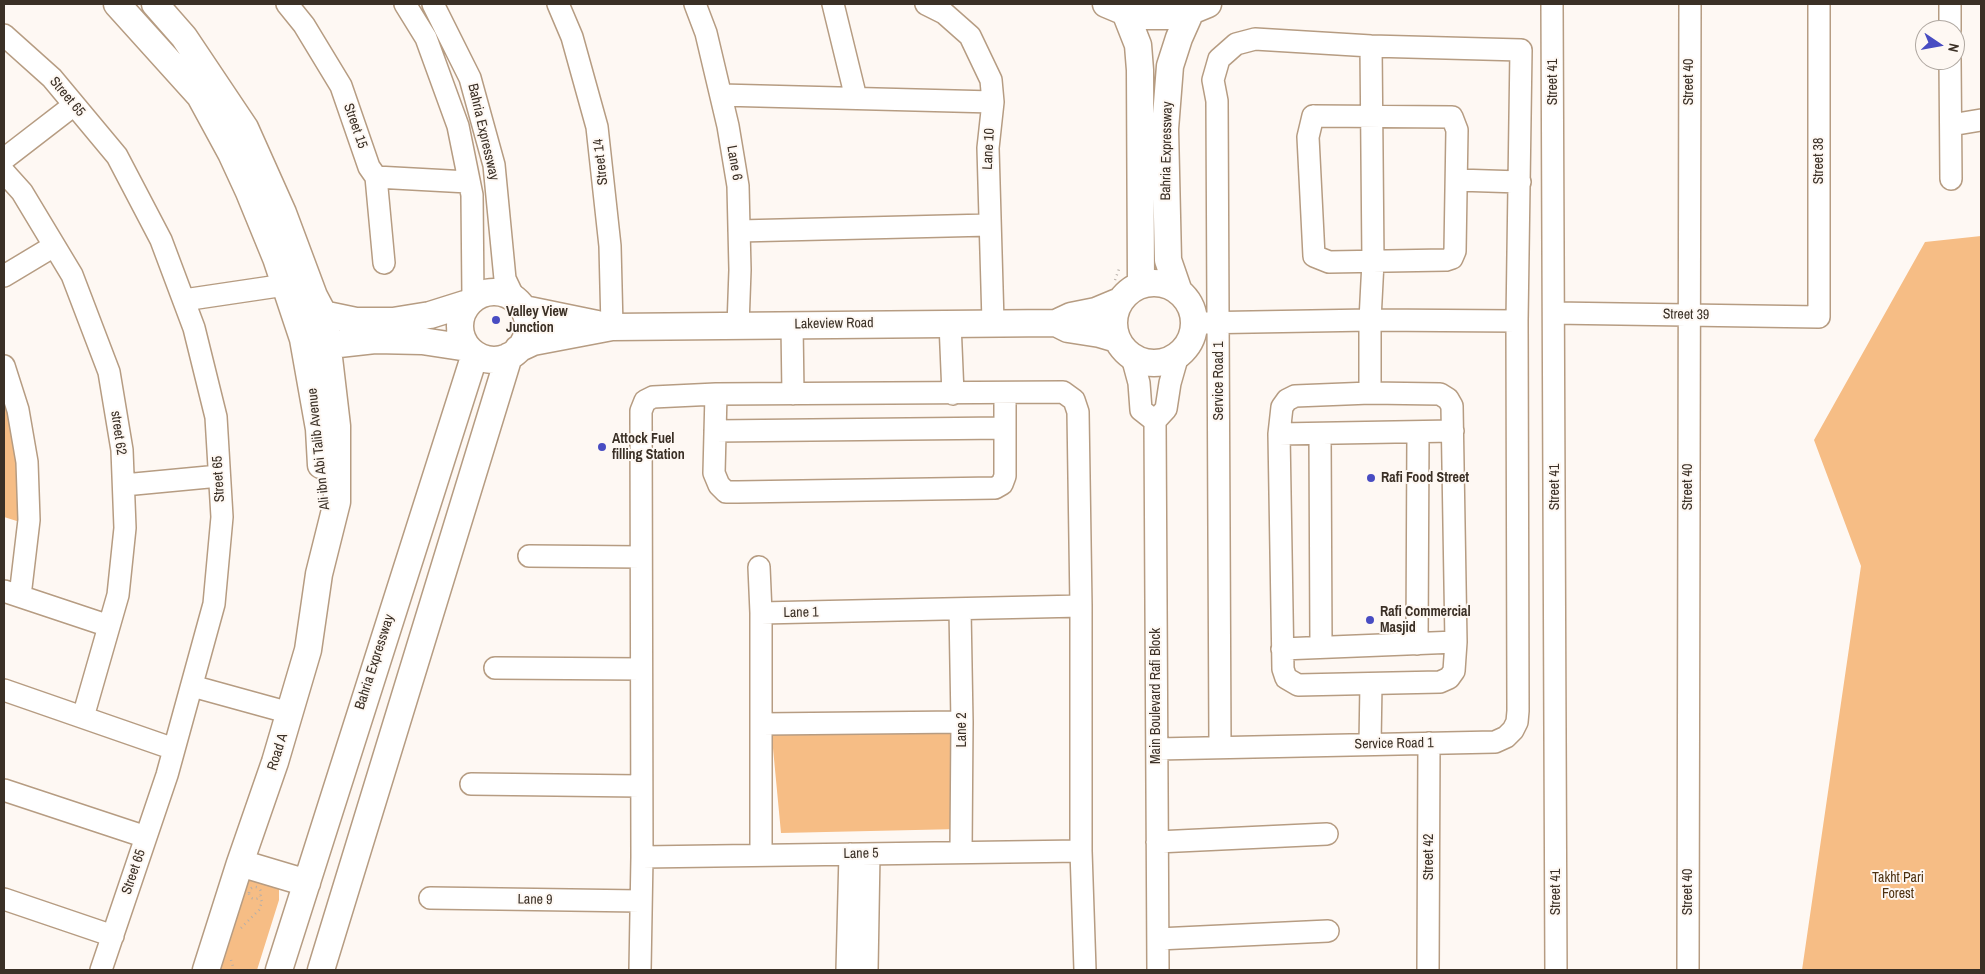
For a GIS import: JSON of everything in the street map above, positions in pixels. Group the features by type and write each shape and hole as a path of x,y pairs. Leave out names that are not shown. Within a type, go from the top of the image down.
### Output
{"main road":[{"name":"Ali ibn Abi Talib Avenue","path":"116,4 200,96 239,169 289,296 317,346 337,426 337,502 329,528"},
{"name":"Ali ibn Abi Talib Avenue","path":"155,4 184,37 246,128 283,213 314,296 324,315 317,346"},
{"path":"1116,8 1147,16 1169,16 1200,8"},
{"name":"Bahria Expressway","path":"1116,8 1138,45 1140,70 1141,285"},
{"name":"Bahria Expressway","path":"1179,292 1168,260 1165,129 1170,66 1179,38 1200,8"},
{"path":"1161,284 1179,292 1206,323 1178,355 1159,363 1146,362 1100,334 1068,329 1056,323 1070,316 1096,311 1120,301 1130,291 1141,285 1161,284"},
{"path":"289,296 324,315 356,321 393,321 430,315 469,301 486,292 501,292 519,303 612,327"},
{"path":"469,301 460,322 460,330 471,351"},
{"path":"1120,301 1114,316 1125,348"},
{"path":"321,970 514,353 525,340 528,330 527,319 519,303"},
{"name":"Lakeview Road","path":"612,327 992,322 1056,323"},
{"path":"317,346 375,340 412,341 471,351 492,360 514,353 533,342 612,327"},
{"name":"Bahria Expressway","path":"279,970 471,351"},
{"name":"Road A","path":"206,970 290,714 308,650 329,528"},
{"path":"240,862 307,883"}],"street":[{"name":"Street 15","path":"286,4 304,25 341,86 369,167 376,177 384,263"},
{"name":"Bahria Expressway","path":"405,4 426,38 454,117 472,195 469,301"},
{"name":"Bahria Expressway","path":"433,4 470,78 492,156 505,279 519,303"},
{"name":"Street 14","path":"558,4 572,37 597,128 610,246 612,327"},
{"name":"Lane 6","path":"695,4 706,33 721,95 738,186 738,326"},
{"path":"833,4 856,98"},
{"name":"Lane 10","path":"926,4 944,13 970,36 991,80 993,102 988,148 992,322"},
{"name":"Street 41","path":"1552,4 1556,970"},
{"name":"Street 40","path":"1688,970 1690,4"},
{"name":"Street 38","path":"1818,318 1819,4"},
{"path":"1950,4 1950,20"},
{"name":"Street 65","path":"4,35 52,78 116,156 161,240 184,300 194,328 216,417 222,517 214,604 174,749 101,970"},
{"name":"Service Road 1","path":"1157,749 1495,742 1506,737 1513,730 1517,722 1518,710 1517,321 1521,50 1371,46 1255,39 1236,44 1219,59 1213,80 1217,101 1206,323 1220,747"},
{"path":"1370,393 1370,320 1373,262 1371,46"},
{"path":"1950,70 1951,179"},
{"path":"721,95 993,102"},
{"path":"4,159 74,105"},
{"path":"1313,116 1372,116 1452,117 1457,130 1456,251 1452,258 1446,260 1329,262 1314,256 1308,137 1313,116"},
{"path":"1951,125 1981,120"},
{"name":"street 62","path":"4,172 22,192 72,275 109,372 122,450 125,528 118,595 83,717"},
{"path":"376,177 468,182"},
{"path":"1457,180 1520,182"},
{"path":"739,231 989,225"},
{"path":"4,276 54,246"},
{"path":"184,300 289,296"},
{"name":"Street 39","path":"1554,313 1818,318"},
{"path":"1206,323 1370,320 1517,321"},
{"path":"950,323 953,394"},
{"path":"792,325 793,394"},
{"path":"1125,348 1139,383 1141,410 1155,421 1166,408 1170,383 1178,355"},
{"path":"4,366 18,410 27,462 29,520 12,594 109,626"},
{"path":"640,970 642,856 640,786 641,411 645,401 653,396 716,394 1005,394 1063,392 1074,400 1078,412 1081,606 1081,851 1085,970"},
{"path":"1370,393 1440,394 1448,399 1452,406 1456,664 1449,678 1440,682 1298,685 1286,678 1283,669 1279,434 1282,407 1287,400 1295,396 1370,393"},
{"path":"716,394 714,473 719,484 726,492 738,492 995,488 1002,484 1005,476 1005,394"},
{"name":"Main Boulevard Rafi Block","path":"1155,421 1158,970"},
{"path":"715,431 1006,428"},
{"path":"1279,434 1453,431"},
{"path":"1417,644 1418,432"},
{"path":"1320,434 1321,646"},
{"path":"124,485 219,476"},
{"path":"529,556 641,557"},
{"path":"759,568 762,724 760,854"},
{"name":"Lane 1","path":"761,613 1081,606"},
{"name":"Lane 2","path":"960,609 962,722 960,852"},
{"path":"1282,649 1456,642"},
{"path":"495,668 641,669"},
{"path":"1370,744 1371,684"},
{"path":"192,686 290,714"},
{"path":"4,690 174,749"},
{"path":"762,724 962,722"},
{"name":"Street 42","path":"1428,970 1429,743"},
{"path":"471,784 640,786"},
{"path":"4,790 146,837"},
{"path":"1157,842 1327,834"},
{"name":"Lane 5","path":"642,856 1081,851"},
{"path":"847,970 859,854"},
{"path":"859,854 867,970"},
{"name":"Lane 9","path":"430,898 640,901"},
{"path":"4,899 113,936"},
{"path":"1158,939 1328,931"}],"path":[{"path":"237,931 258,912 262,902 261,892 258,887 250,889 249,895 251,898 256,899 260,896"},
{"path":"231,956 234,970"}],"green space":[{"name":"Takht Pari Forest","path":"1981,236 1981,970 1802,970 1861,566 1814,440 1925,242"},
{"path":"4,372 12,393 20,522 4,517"},
{"path":"960,726 960,829 781,833 771,727"},
{"path":"240,876 279,886 279,900 257,970 212,970"}],"place":[{"name":"Valley View Junction","path":"496,320"},
{"name":"Attock Fuel filling Station","path":"602,447"},
{"name":"Rafi Food Street","path":"1371,478"},
{"name":"Rafi Commercial Masjid","path":"1370,620"}]}
